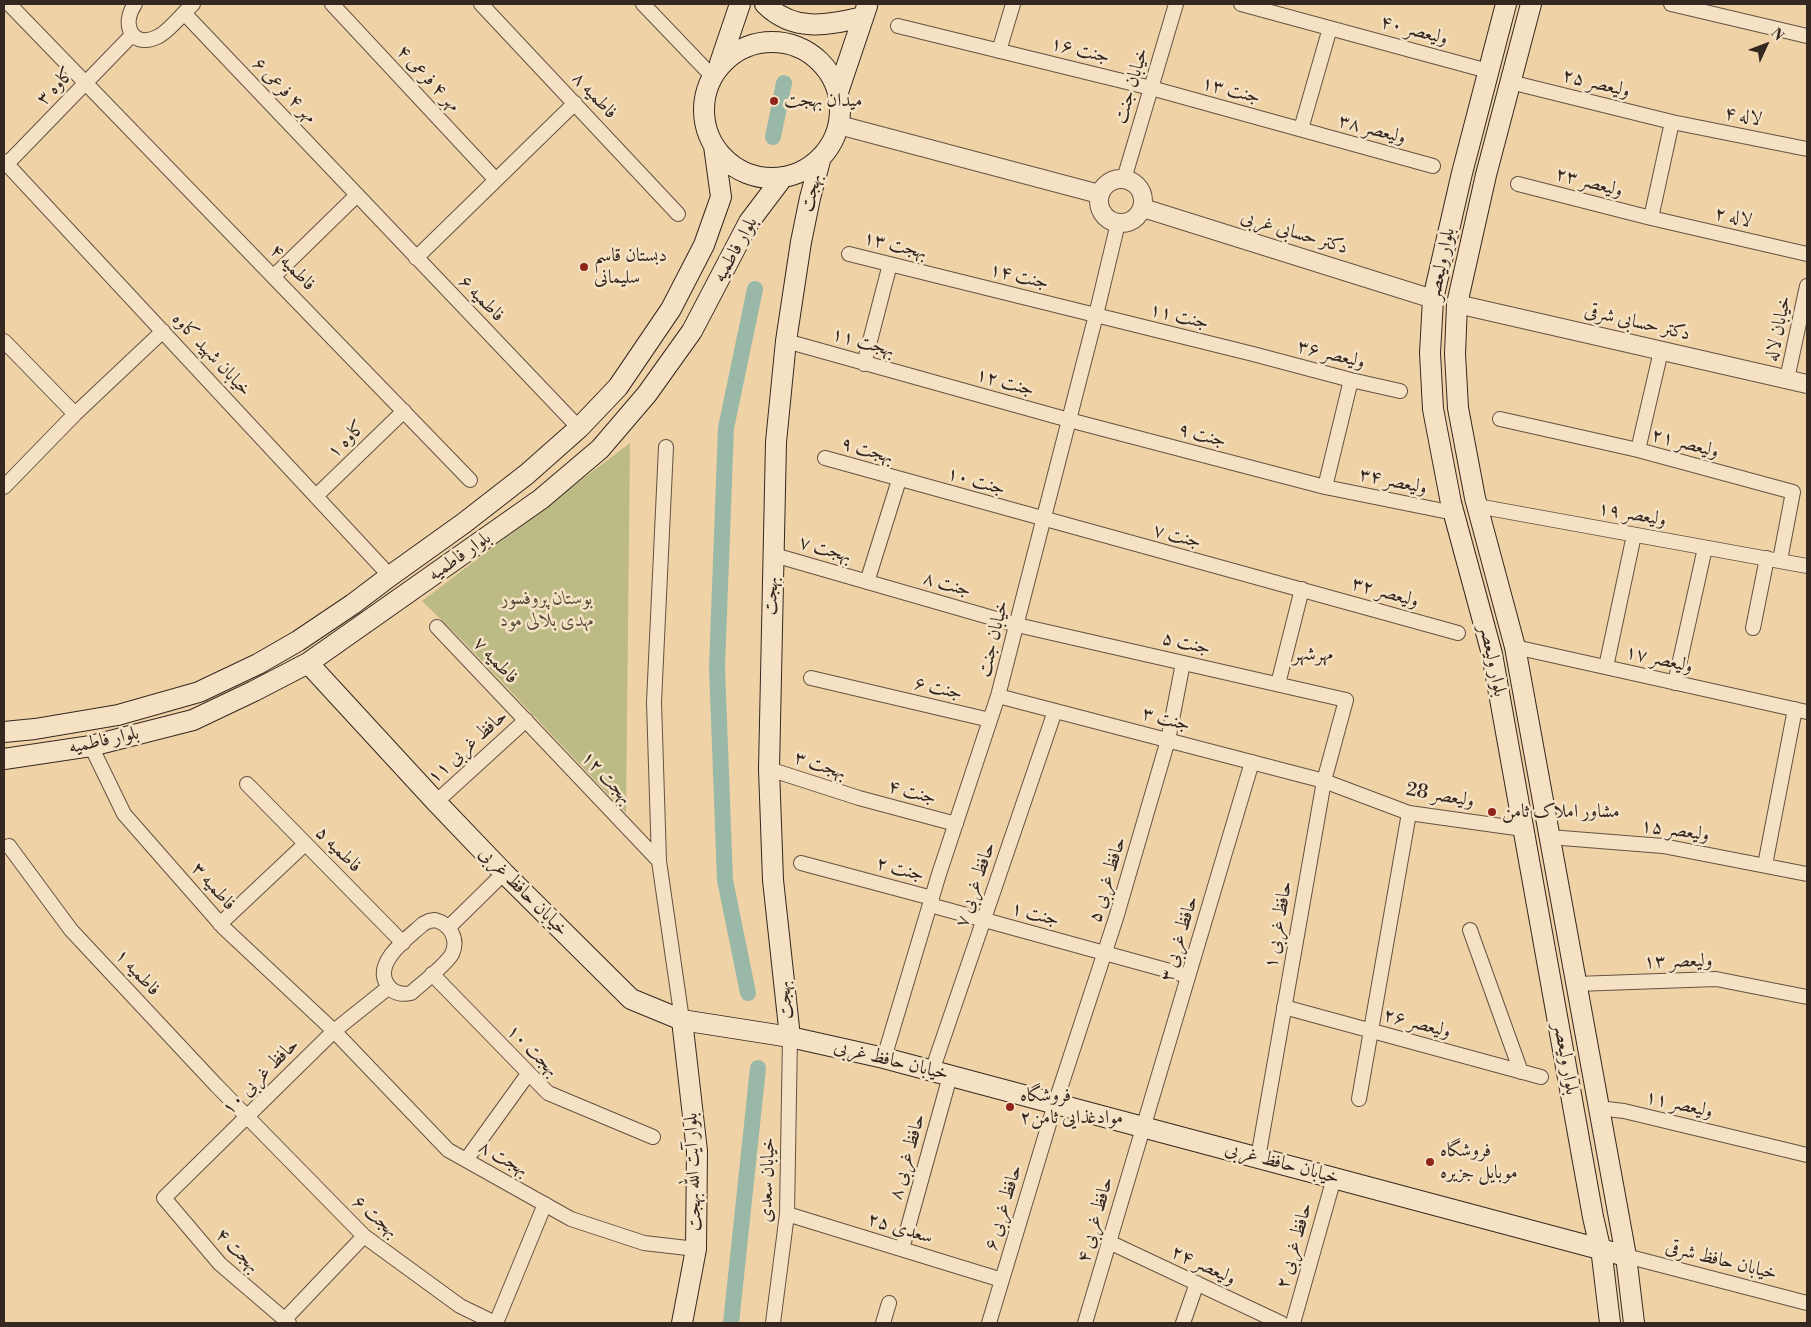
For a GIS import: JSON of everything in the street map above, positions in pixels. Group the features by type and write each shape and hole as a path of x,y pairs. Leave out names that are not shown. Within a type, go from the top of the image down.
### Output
{"main road":[{"path":"716,70 744,46 772,41 801,47 824,66 838,92 840,103 839,125 832,142 821,157 804,170 783,177 767,178 751,175 737,169 724,159 714,146 705,126 703,104 740,4"},
{"path":"765,4 783,18 804,23 826,25 865,10"},
{"name":"بلوار ولیعصر","path":"1506,4 1451,218 1433,299 1430,353 1433,409 1454,513 1492,654 1600,1250 1610,1323"},
{"name":"بلوار ولیعصر","path":"1531,4 1510,82 1457,304 1455,354 1458,408 1477,506 1515,647 1626,1256 1634,1323"},
{"path":"838,92 865,10"},
{"name":"بلوار فاطمیه","path":"4,732 35,729 118,714 199,692 258,664 298,641 354,604 527,474 579,428 618,386 671,309 704,245 721,197 714,146"},
{"name":"بهجت","path":"790,1037 774,880 769,769 776,442 786,341 801,242 821,157"},
{"name":"بلوار فاطمیه","path":"4,759 91,746 193,720 308,663 541,499 600,449 647,394 692,331 749,222 783,177"},
{"path":"1451,218 1458,231 1463,233 1469,231 1475,224"},
{"path":"1433,299 1457,304"},
{"path":"1430,353 1442,346 1455,354"},
{"name":"خیابان حافظ غربی","path":"308,663 504,873 631,999 682,1020 790,1037 884,1058 1626,1256"},
{"name":"بلوار آیت الله بهجت","path":"682,1020 697,1151 696,1249 682,1323"}],"street":[{"name":"فاطمیه ۴","path":"9,4 470,480"},
{"path":"135,4 129,16 128,27 132,35 138,39 149,40 160,36 188,8"},
{"name":"مهر ۴ فرعی ۴","path":"332,4 496,180"},
{"name":"فاطمیه ۸","path":"481,4 678,214"},
{"path":"643,4 716,70"},
{"path":"999,51 1013,4"},
{"name":"خیابان جنت","path":"1124,179 1176,4"},
{"name":"ولیعصر ۴۰","path":"1241,4 1488,71"},
{"path":"1670,4 1704,8 1807,36"},
{"name":"مهر ۴ فرعی ۶","path":"188,8 357,195"},
{"name":"جنت ۱۶","path":"898,26 1151,88"},
{"path":"1301,130 1330,28"},
{"name":"کاوه ۳","path":"5,163 132,35"},
{"name":"ولیعصر ۲۵","path":"1510,82 1672,122"},
{"name":"جنت ۱۳","path":"1151,88 1301,130"},
{"path":"416,258 575,103"},
{"path":"1651,218 1672,122"},
{"name":"لاله ۴","path":"1672,122 1807,149"},
{"path":"839,125 1099,194"},
{"name":"ولیعصر ۳۸","path":"1301,130 1434,166"},
{"name":"خیابان شهید کاوه","path":"5,163 390,576"},
{"path":"1118,179 1124,179 1132,181 1138,186 1144,200 1143,208 1136,218 1124,223 1118,223 1104,216 1100,210 1099,194 1106,184 1118,179"},
{"name":"ولیعصر ۲۳","path":"1518,184 1651,218"},
{"path":"274,276 357,195"},
{"name":"فاطمیه ۶","path":"357,195 579,428"},
{"name":"دکتر حسابی غربی","path":"1143,208 1433,299"},
{"name":"لاله ۲","path":"1651,218 1807,254"},
{"name":"خیابان جنت","path":"884,1058 931,902 998,696 1118,223"},
{"name":"بهجت ۱۳","path":"849,254 932,275"},
{"path":"864,364 890,264"},
{"name":"جنت ۱۴","path":"932,275 1096,315"},
{"name":"خیابان لاله","path":"1787,379 1807,286"},
{"name":"دکتر حسابی شرقی","path":"1457,304 1807,384"},
{"name":"جنت ۱۱","path":"1096,315 1253,354"},
{"path":"4,487 75,414 163,331"},
{"path":"4,340 75,414"},
{"name":"بهجت ۱۱","path":"786,341 930,381"},
{"path":"1638,450 1661,350"},
{"name":"ولیعصر ۳۶","path":"1253,354 1400,391"},
{"path":"1325,487 1351,380"},
{"name":"جنت ۱۲","path":"930,381 1069,420"},
{"name":"کاوه ۱","path":"316,496 404,411"},
{"name":"ولیعصر ۲۱","path":"1500,419 1638,450 1793,492 1773,559"},
{"name":"جنت ۹","path":"1069,420 1325,487"},
{"path":"666,447 654,702 659,861 682,1020"},
{"name":"بهجت ۹","path":"825,458 899,480"},
{"path":"867,582 899,480"},
{"name":"جنت ۱۰","path":"899,480 1043,520"},
{"name":"ولیعصر ۳۴","path":"1325,487 1454,513"},
{"name":"ولیعصر ۱۹","path":"1477,506 1807,566"},
{"name":"جنت ۷","path":"1043,520 1302,590"},
{"path":"1606,667 1634,535"},
{"path":"1675,683 1704,548"},
{"name":"بهجت ۷","path":"774,555 867,582"},
{"path":"1753,628 1773,559"},
{"name":"جنت ۸","path":"867,582 1017,624"},
{"path":"1278,684 1302,590"},
{"name":"ولیعصر ۳۲","path":"1302,590 1458,634"},
{"name":"جنت ۵","path":"1017,624 1346,700"},
{"name":"فاطمیه ۷","path":"437,627 526,720"},
{"name":"ولیعصر ۱۷","path":"1515,647 1801,710"},
{"name":"حافظ غربی ۵","path":"1055,1104 1105,953 1168,740 1183,663"},
{"name":"جنت ۶","path":"811,678 990,720"},
{"name":"جنت ۳","path":"998,696 1324,782"},
{"name":"حافظ غربی ۱","path":"1258,1158 1324,782 1346,700"},
{"path":"1765,865 1801,710"},
{"name":"حافظ غربی ۷","path":"941,1073 984,920 1055,711"},
{"name":"بهجت ۱۲","path":"526,720 659,861"},
{"name":"حافظ غربی ۱۱","path":"436,802 526,720"},
{"name":"فاطمیه ۳","path":"91,746 124,814 220,924 334,1031"},
{"name":"حافظ غربی ۳","path":"1143,1127 1252,762"},
{"name":"بهجت ۳","path":"769,769 859,798"},
{"name":"ولیعصر 28","path":"1324,782 1409,813 1524,829"},
{"name":"فاطمیه ۵","path":"247,784 403,943"},
{"name":"جنت ۴","path":"859,798 956,824"},
{"path":"1360,1099 1409,813"},
{"name":"ولیعصر ۱۵","path":"1549,837 1663,846 1807,874"},
{"path":"220,924 305,844"},
{"name":"فاطمیه ۱","path":"9,846 71,930 248,1117"},
{"name":"جنت ۲","path":"801,863 931,902"},
{"path":"449,928 504,873"},
{"name":"جنت ۱","path":"931,902 984,920 1188,976"},
{"path":"429,921 442,922 449,928 453,935 454,944 452,955 411,993 395,992 389,987 385,981 383,971 386,960 403,943 423,924 429,921"},
{"path":"1470,930 1520,1072"},
{"name":"بهجت ۱۰","path":"432,974 548,1093 653,1137"},
{"name":"ولیعصر ۱۳","path":"1576,984 1716,979 1780,990 1807,997"},
{"name":"حافظ غربی ۱۰","path":"164,1198 334,1031 389,987"},
{"name":"ولیعصر ۲۶","path":"1284,1007 1520,1072 1541,1076"},
{"name":"بهجت ۸","path":"334,1031 448,1150 571,1218 644,1243 696,1249"},
{"name":"خیابان سعدی","path":"773,1323 787,1214 790,1037"},
{"name":"حافظ غربی ۸","path":"902,1249 941,1073"},
{"path":"466,1160 528,1074"},
{"name":"حافظ غربی ۶","path":"989,1323 1055,1104"},
{"name":"ولیعصر ۱۱","path":"1598,1108 1624,1111 1807,1155"},
{"name":"بهجت ۶","path":"248,1117 364,1236 460,1306 496,1323"},
{"name":"حافظ غربی ۴","path":"1085,1323 1143,1127"},
{"name":"حافظ غربی ۲","path":"1293,1323 1334,1178"},
{"name":"بهجت ۴","path":"164,1198 220,1264 287,1321"},
{"path":"496,1323 545,1204"},
{"name":"سعدی ۲۵","path":"787,1214 1002,1280"},
{"path":"287,1321 364,1236"},
{"name":"ولیعصر ۲۴","path":"1109,1242 1282,1323"},
{"name":"خیابان حافظ شرقی","path":"1626,1256 1807,1303"},
{"path":"1183,1323 1197,1283"},
{"path":"882,1323 889,1303"}],"green space":[{"name":"بوستان پروفسور مهدی بلالی مود","path":"630,443 626,813 463,641 422,601"}],"waterway":[{"path":"773,137 784,83"},
{"path":"748,993 725,880 717,667 726,428 755,289"},
{"path":"731,1323 758,1068"}],"place":[{"name":"میدان بهجت","path":"774,101"},
{"name":"دبستان قاسم سلیمانی","path":"584,267"},
{"name":"مشاور املاک ثامن","path":"1492,812"},
{"name":"فروشگاه موادغذایی ثامن۲","path":"1010,1107"},
{"name":"فروشگاه موبایل جزیره","path":"1430,1162"}],"district":[{"name":"مهرشهر","path":"1313,655"}]}
